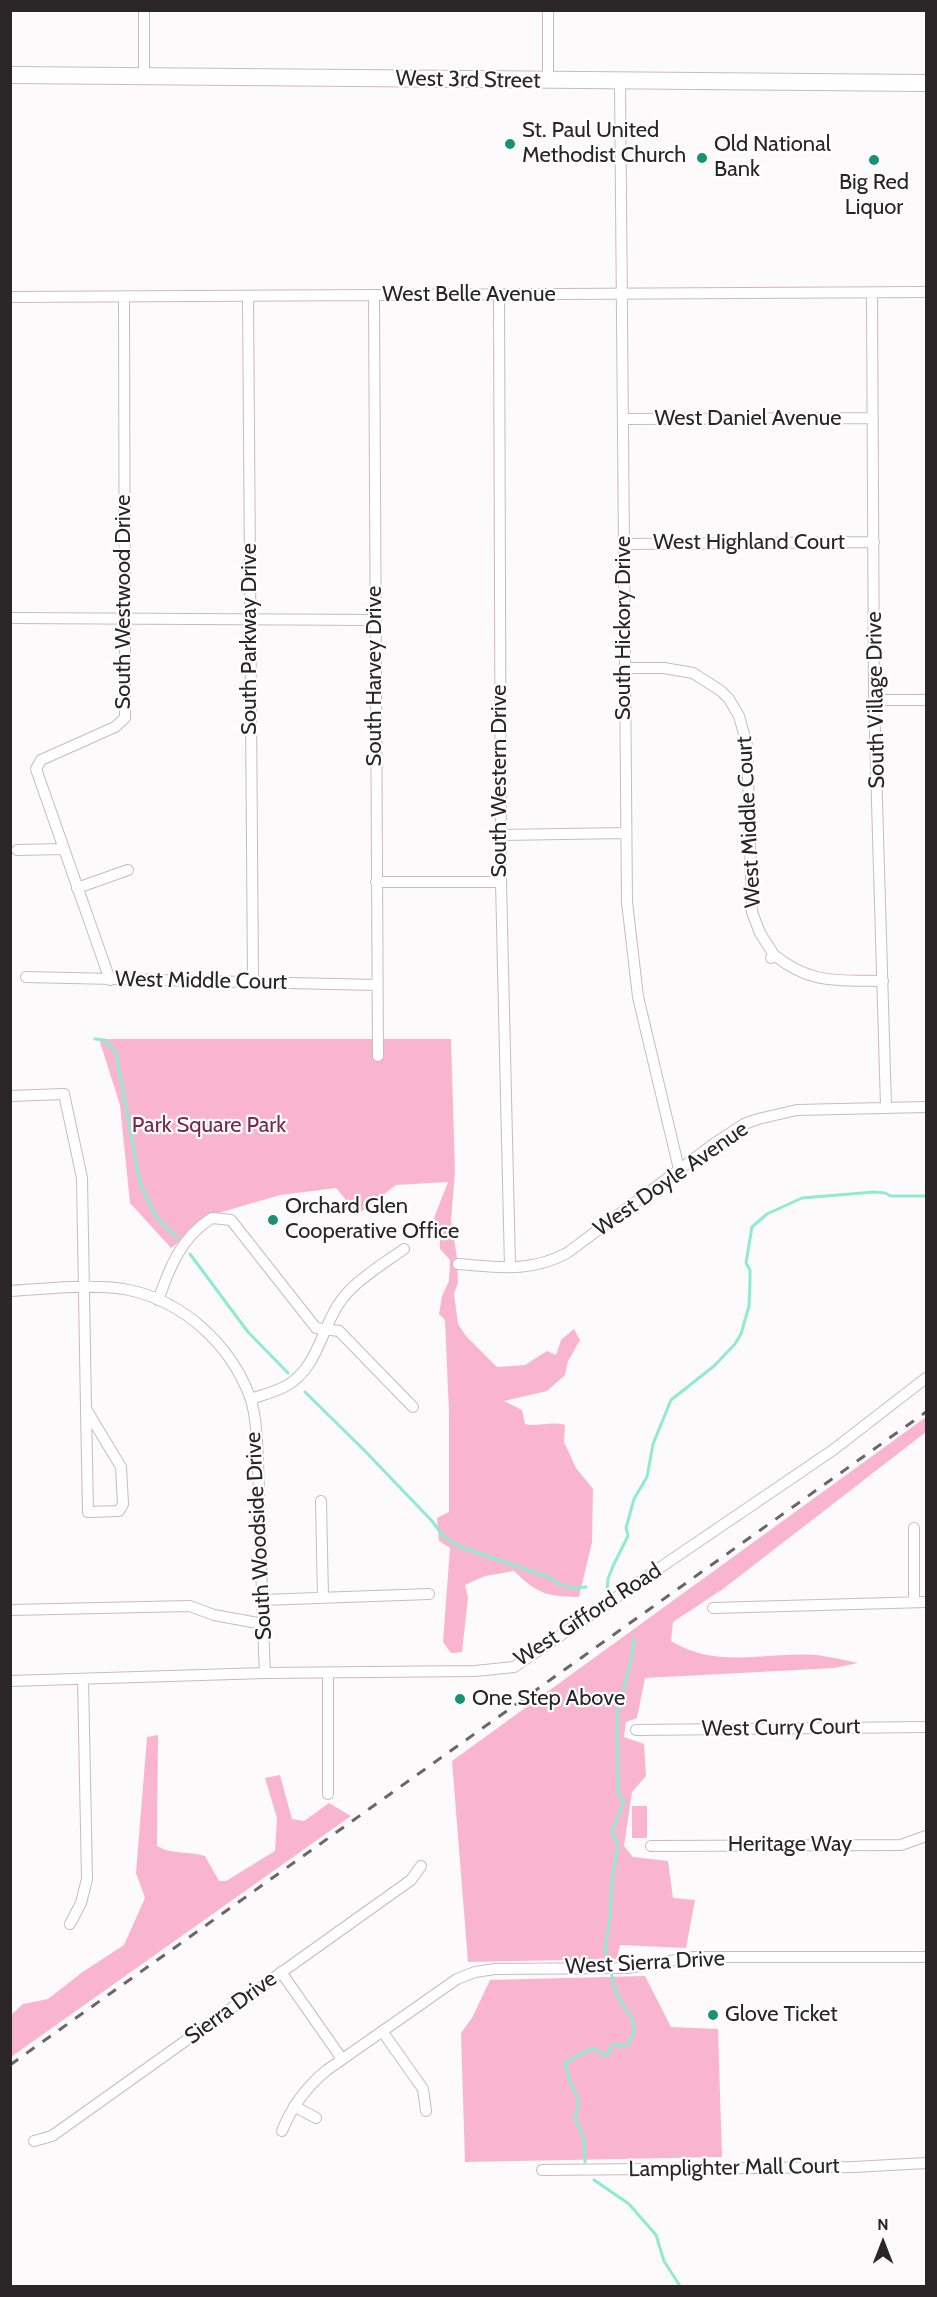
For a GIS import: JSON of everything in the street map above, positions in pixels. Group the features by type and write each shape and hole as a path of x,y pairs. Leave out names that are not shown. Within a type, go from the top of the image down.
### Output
{"main road":[{"name":"West 3rd Street","path":"10,75 927,83"}],"street":[{"path":"144,10 144,76"},
{"path":"548,10 548,81"},
{"name":"South Hickory Drive","path":"620,81 627,902 634,979 679,1169"},
{"name":"West Belle Avenue","path":"10,297 927,292"},
{"name":"South Village Drive","path":"872,293 874,700 886,1107"},
{"name":"South Western Drive","path":"499,294 501,882 510,1267"},
{"name":"South Parkway Drive","path":"249,296 249,620 253,982"},
{"name":"South Harvey Drive","path":"374,296 378,1056"},
{"name":"South Westwood Drive","path":"110,980 36,773 37,765 42,760 123,722 126,713 124,297"},
{"name":"West Daniel Avenue","path":"623,419 873,418"},
{"name":"West Highland Court","path":"624,544 874,542"},
{"path":"10,618 375,620"},
{"name":"West Middle Court","path":"624,668 664,668 685,671 722,690 734,707 745,732 747,746 752,908 760,933 773,957 804,975 826,980 883,981"},
{"path":"874,700 927,700"},
{"path":"501,835 626,833"},
{"path":"17,850 63,849"},
{"path":"77,888 128,870"},
{"path":"376,882 501,882"},
{"name":"West Middle Court","path":"26,976 110,980 377,985"},
{"path":"10,1096 64,1094 82,1178 86,1408 88,1512 119,1511 123,1504 121,1467 86,1408"},
{"name":"West Doyle Avenue","path":"458,1264 510,1267 544,1264 567,1253 738,1128 770,1115 797,1110 927,1107"},
{"path":"158,1300 175,1257 188,1238 212,1218 231,1220 316,1328 339,1331 413,1407"},
{"path":"10,1291 84,1288 128,1290 158,1300 201,1325 223,1347 251,1399 285,1386 301,1374 314,1357 324,1328 348,1292 404,1249"},
{"name":"West Gifford Road","path":"10,1681 265,1673 475,1671 514,1667 833,1450 927,1378"},
{"name":"South Woodside Drive","path":"251,1399 258,1465 265,1673"},
{"path":"321,1501 322,1598"},
{"path":"914,1528 914,1602"},
{"path":"262,1600 429,1594"},
{"path":"713,1608 927,1602"},
{"path":"10,1610 190,1606 222,1617 263,1624"},
{"path":"328,1673 328,1794"},
{"path":"70,1924 81,1903 87,1879 83,1680"},
{"name":"West Curry Court","path":"636,1730 927,1727"},
{"name":"Heritage Way","path":"651,1846 901,1845 927,1836"},
{"name":"Sierra Drive","path":"34,2141 52,2136 411,1880 421,1866"},
{"name":"West Sierra Drive","path":"282,2131 294,2106 315,2080 457,1978 466,1974 485,1969 640,1967 687,1958 927,1957"},
{"path":"281,1972 342,2059"},
{"path":"382,2031 423,2089 426,2111"},
{"path":"294,2106 316,2118"},
{"name":"Lamplighter Mall Court","path":"542,2170 927,2163"}],"green space":[{"name":"Park Square Park","path":"99,1039 451,1039 455,1172 451,1220 457,1258 458,1283 454,1294 458,1324 466,1336 497,1367 525,1365 547,1351 556,1355 561,1340 574,1329 580,1340 568,1361 565,1375 547,1391 504,1401 522,1410 525,1424 565,1425 564,1442 576,1468 593,1489 592,1542 579,1597 558,1596 543,1592 530,1585 514,1571 485,1576 465,1585 468,1597 462,1652 451,1653 443,1642 450,1548 439,1541 437,1518 449,1512 449,1413 445,1320 439,1314 442,1296 449,1281 450,1260 440,1249 440,1232 434,1218 448,1182 396,1185 358,1214 336,1188 280,1195 215,1214 171,1248 130,1203 120,1105"},
{"path":"926,1417 926,1432 723,1589 673,1622 671,1641 689,1650 707,1655 742,1657 817,1655 858,1663 834,1668 645,1678 637,1718 626,1722 624,1737 644,1744 646,1776 632,1792 624,1846 633,1857 668,1861 673,1898 695,1900 686,1948 620,1945 617,1959 468,1962 452,1761"},
{"path":"158,1735 157,1846 168,1851 205,1856 219,1881 226,1881 275,1851 277,1818 265,1778 280,1775 292,1819 304,1821 329,1803 351,1816 11,2057 11,2015 23,2004 48,1999 84,1971 124,1945 145,1898 136,1873 147,1737"},
{"path":"632,1806 647,1806 647,1838 632,1838"},
{"path":"645,1976 671,2027 718,2029 722,2157 465,2162 461,2033 472,2018 490,1980"}],"waterway":[{"path":"95,1039 105,1040 116,1053 140,1183 156,1217 177,1238"},
{"path":"607,1591 608,1579 628,1536 626,1528 634,1499 647,1477 653,1444 671,1400 714,1366 735,1344 741,1334 749,1306 750,1270 746,1263 752,1227 767,1214 802,1198 874,1192 891,1196 926,1196"},
{"path":"190,1254 248,1332 288,1373"},
{"path":"305,1392 364,1450 432,1521 444,1537 458,1546 551,1578 563,1586 586,1587"},
{"path":"609,1966 605,1950 618,1845 612,1832 624,1801 618,1793 617,1713 632,1658 634,1639"},
{"path":"585,2162 584,2138 575,2118 579,2102 565,2063 592,2048 607,2056 613,2045 628,2045 634,2024 617,1993 611,1972"},
{"path":"594,2180 629,2204 656,2235 664,2261 680,2286"}],"railway":[{"path":"10,2065 926,1412"}],"place":[{"name":"St. Paul United Methodist Church","path":"510,144"},
{"name":"Old National Bank","path":"702,158"},
{"name":"Big Red Liquor","path":"874,160"},
{"name":"Orchard Glen Cooperative Office","path":"273,1220"},
{"name":"One Step Above","path":"460,1699"},
{"name":"Glove Ticket","path":"713,2015"}]}
